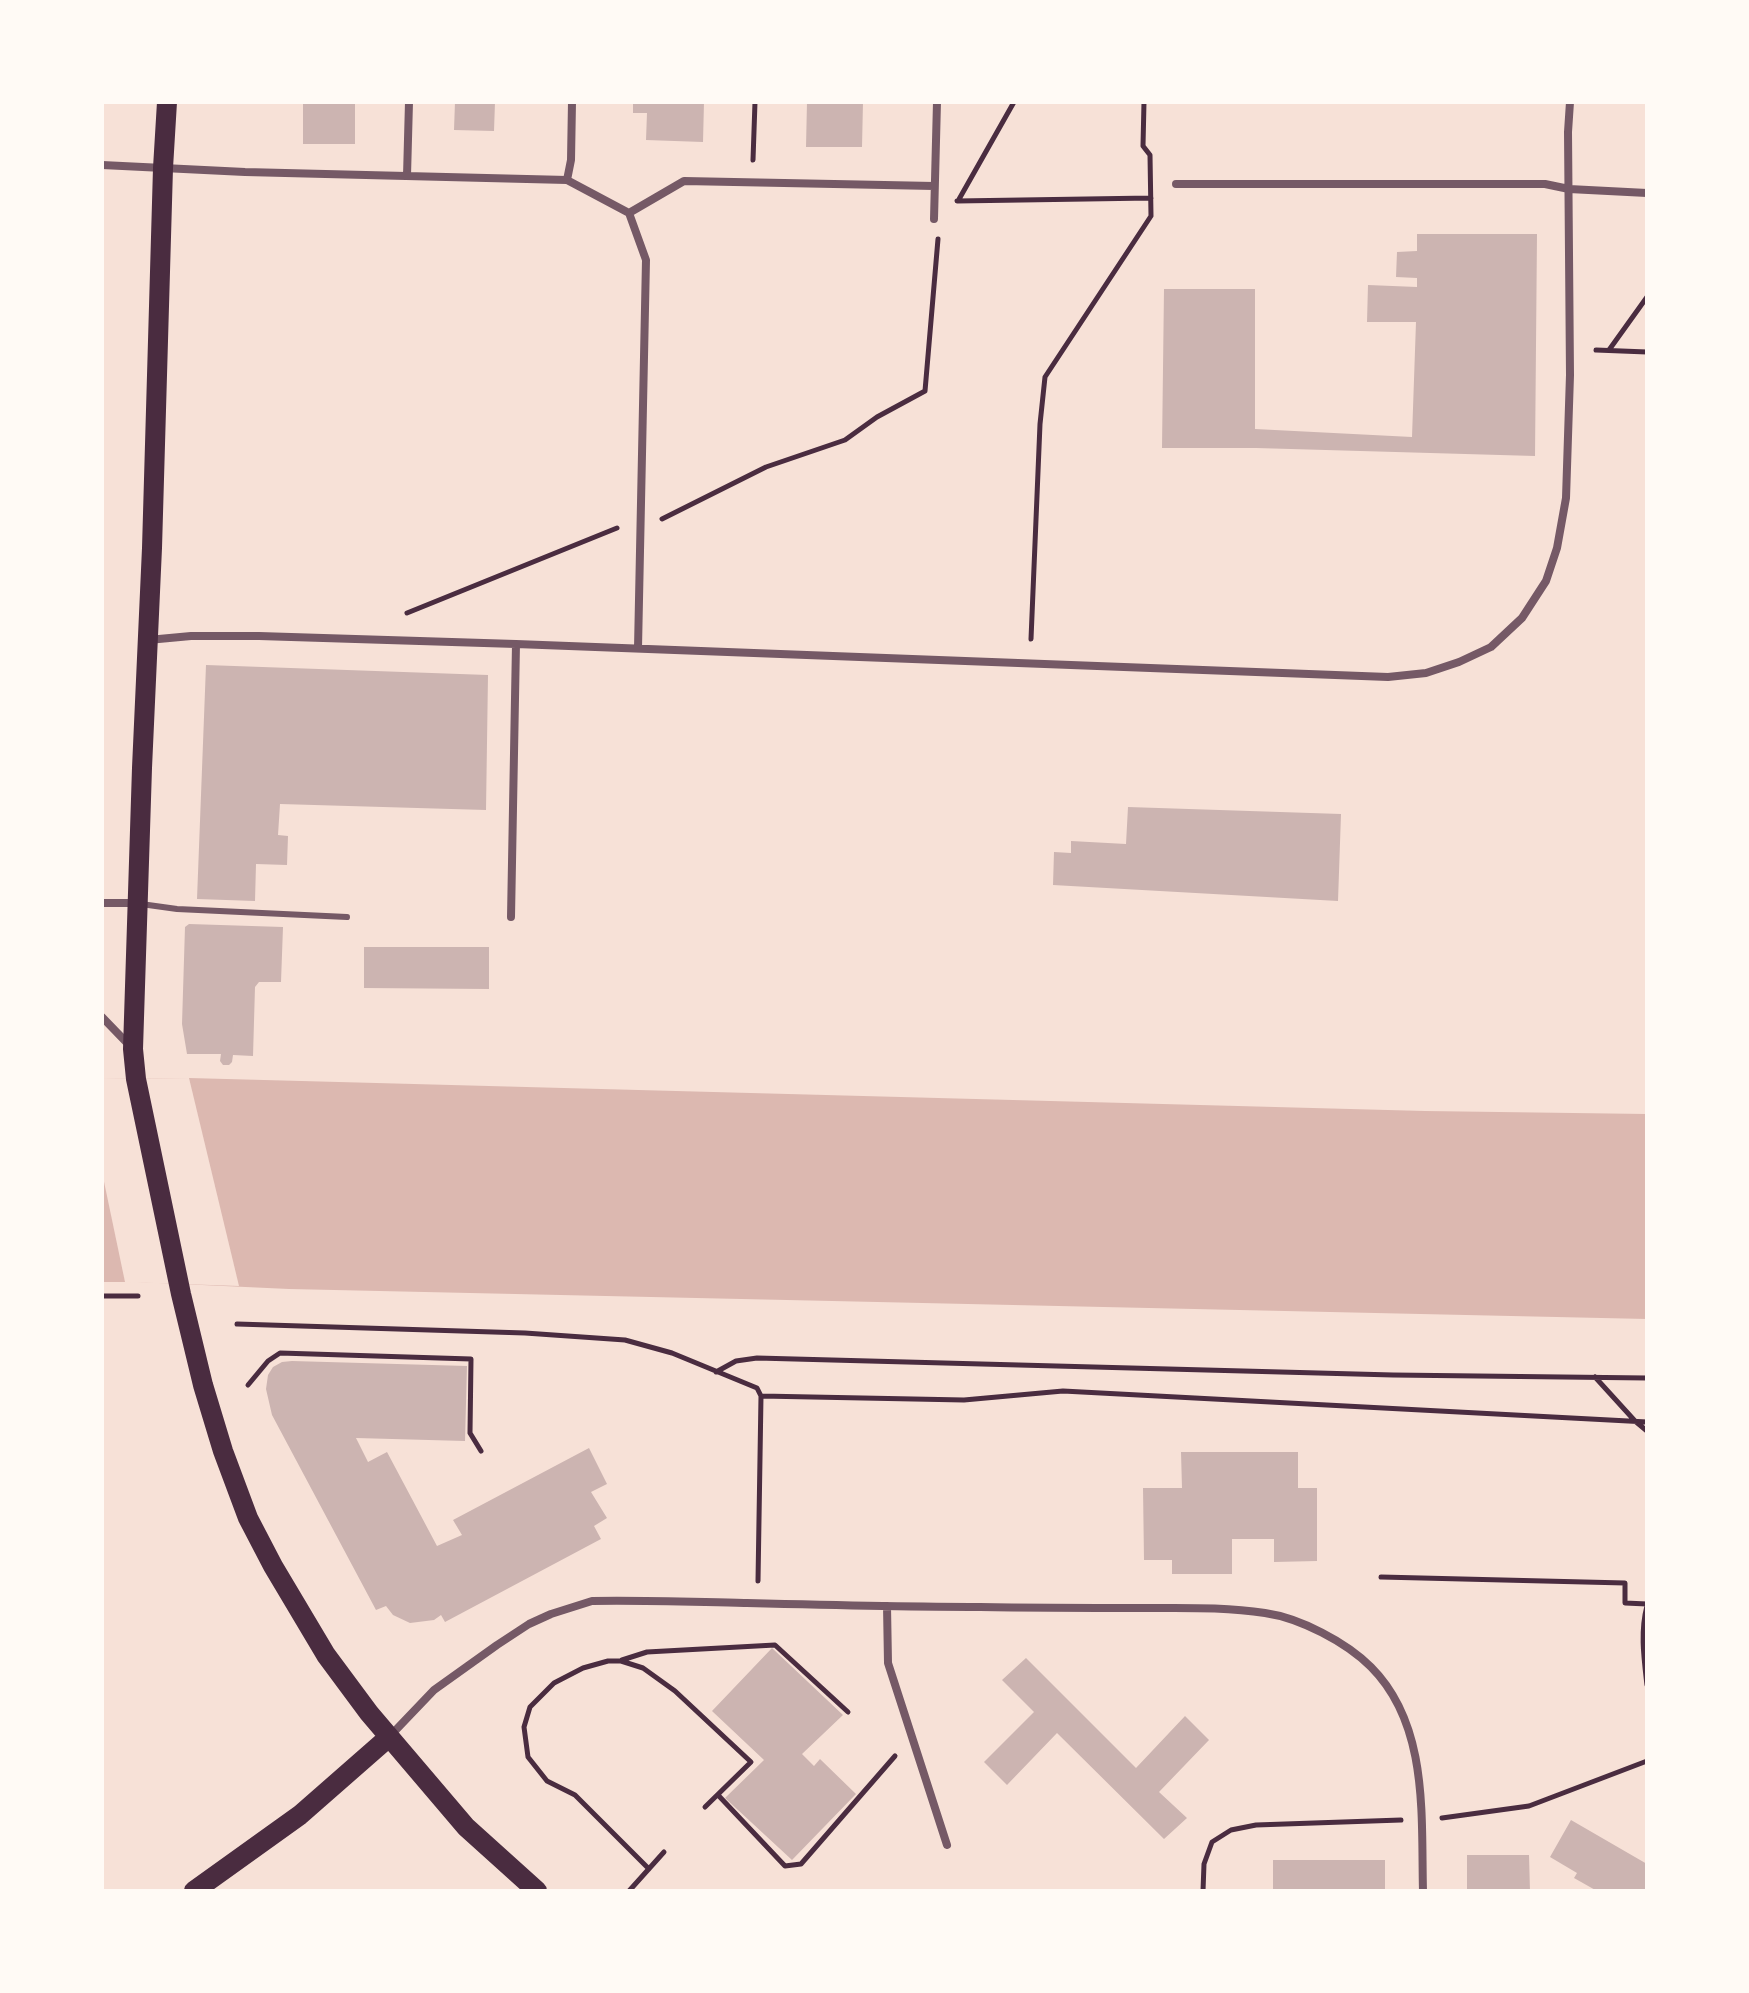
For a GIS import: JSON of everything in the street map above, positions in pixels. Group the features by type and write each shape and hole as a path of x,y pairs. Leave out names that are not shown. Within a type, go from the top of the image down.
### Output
{"main road":[{"path":"167,102 133,1049 136,1079 203,1385 248,1518 326,1655 389,1737 466,1827 537,1891"},
{"path":"194,1891 300,1815 389,1737"}],"street":[{"path":"407,176 409,102"},
{"path":"567,180 571,160 572,102"},
{"path":"934,219 937,102"},
{"path":"147,640 231,636 516,644 1388,677 1426,673 1459,662 1491,647 1522,618 1546,581 1557,548 1566,498 1570,375 1570,102"},
{"path":"102,165 567,180 629,213 646,260 638,648"},
{"path":"629,213 684,181 934,186"},
{"path":"1176,184 1545,184 1569,189 1647,193"},
{"path":"511,917 516,644"},
{"path":"102,903 138,903"},
{"path":"102,1017 133,1049"},
{"path":"389,1737 434,1690 497,1645 529,1624 592,1601 1267,1613 1294,1620 1346,1648 1384,1681 1400,1706 1416,1755 1423,1891"},
{"path":"887,1606 888,1663 947,1845"}],"lane":[{"path":"138,903 177,909 347,917"}],"path":[{"path":"753,160 755,102"},
{"path":"1014,102 958,202 1150,199 1176,184"},
{"path":"1031,639 1040,424 1045,377 1151,216 1150,155 1143,146 1144,102"},
{"path":"407,613 614,529 661,520 766,467 845,440 877,417 925,391 938,237"},
{"path":"1609,350 1647,297"},
{"path":"1596,350 1647,352"},
{"path":"102,1296 138,1296"},
{"path":"237,1324 525,1333 625,1340 672,1353 757,1388 761,1396 757,1603"},
{"path":"248,1385 268,1361 280,1353 471,1359 470,1433 481,1451"},
{"path":"716,1372 736,1361 757,1358 1393,1375 1647,1378"},
{"path":"1594,1377 1647,1431"},
{"path":"761,1396 964,1400 1063,1391 1647,1422"},
{"path":"1381,1577 1625,1583 1625,1603 1647,1605 1643,1654 1647,1685"},
{"path":"621,1661 647,1652 775,1645 848,1712"},
{"path":"649,1869 575,1795 547,1781 528,1757 524,1727 530,1707 554,1683 583,1668 608,1661 621,1661 643,1668 675,1691 751,1762 705,1807"},
{"path":"718,1795 785,1866 801,1864 895,1755"},
{"path":"629,1891 664,1852"}],"shaded area":[{"path":"189,1078 1425,1111 1647,1114 1647,1319 289,1289 102,1282 102,1079"}],"pier":[{"path":"189,1078 239,1286 125,1282 102,1172 102,1079"}],"building":[{"path":"303,102 355,102 355,144 303,144"},
{"path":"455,102 495,102 494,131 454,130"},
{"path":"633,102 704,102 703,142 646,140 647,113 633,113"},
{"path":"807,102 863,102 862,147 806,147"},
{"path":"1417,234 1537,234 1535,456 1162,448 1164,289 1255,289 1255,429 1412,437 1416,322 1367,322 1368,285 1417,287 1417,278 1396,277 1397,252 1417,251"},
{"path":"206,665 488,675 486,810 280,804 278,835 288,836 287,865 256,864 255,901 197,899"},
{"path":"1128,807 1341,814 1338,901 1053,885 1054,852 1071,853 1071,841 1126,844"},
{"path":"189,924 283,927 281,982 259,982 255,987 253,1056 233,1055 229,1065 223,1065 221,1054 187,1054 182,1024 185,927"},
{"path":"364,947 489,947 489,989 364,988"},
{"path":"292,1361 467,1366 465,1441 356,1438 368,1462 387,1452 437,1546 462,1535 453,1520 589,1448 607,1484 591,1492 607,1518 594,1526 601,1539 445,1622 441,1615 434,1620 410,1623 393,1615 386,1606 376,1610 272,1415 266,1389 268,1375 273,1367"},
{"path":"1181,1452 1298,1452 1298,1488 1317,1488 1317,1561 1274,1562 1274,1539 1232,1539 1232,1574 1172,1574 1172,1560 1144,1560 1143,1488 1182,1488"},
{"path":"772,1648 843,1715 802,1754 814,1766 820,1759 856,1794 792,1860 725,1798 764,1760 712,1711"},
{"path":"1026,1658 1136,1768 1185,1716 1209,1740 1159,1792 1187,1818 1164,1839 1057,1733 1007,1785 984,1762 1034,1712 1002,1680"},
{"path":"1571,1820 1647,1864 1645,1891 1597,1891 1574,1878 1577,1873 1550,1857"},
{"path":"1467,1855 1529,1855 1530,1891 1467,1891"},
{"path":"1273,1860 1385,1860 1385,1891 1273,1891"}]}
